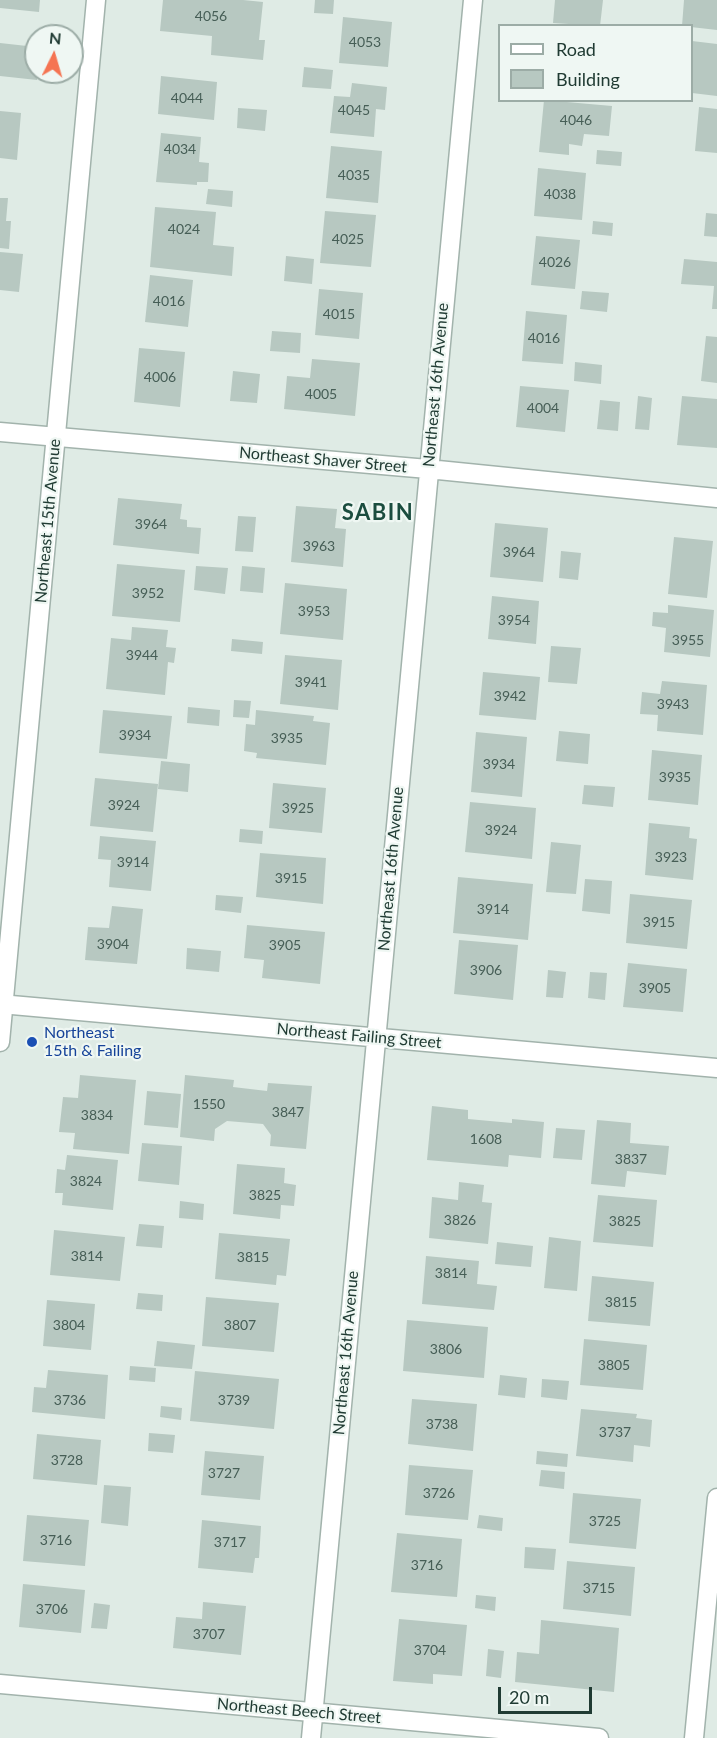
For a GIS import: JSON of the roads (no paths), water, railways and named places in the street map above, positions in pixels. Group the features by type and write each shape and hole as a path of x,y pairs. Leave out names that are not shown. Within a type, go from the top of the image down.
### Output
{"street":[{"name":"Northeast 15th Avenue","path":"0,1042 96,0"},
{"name":"Northeast 16th Avenue","path":"310,1738 473,0"},
{"name":"Northeast Shaver Street","path":"0,432 428,469 717,498"},
{"name":"Northeast Failing Street","path":"2,1004 717,1068"},
{"path":"694,1738 717,1498"},
{"name":"Northeast Beech Street","path":"0,1684 599,1738"}],"place":[{"name":"Northeast 15th & Failing","path":"32,1042"}],"district":[{"name":"SABIN","path":"378,513"}]}
